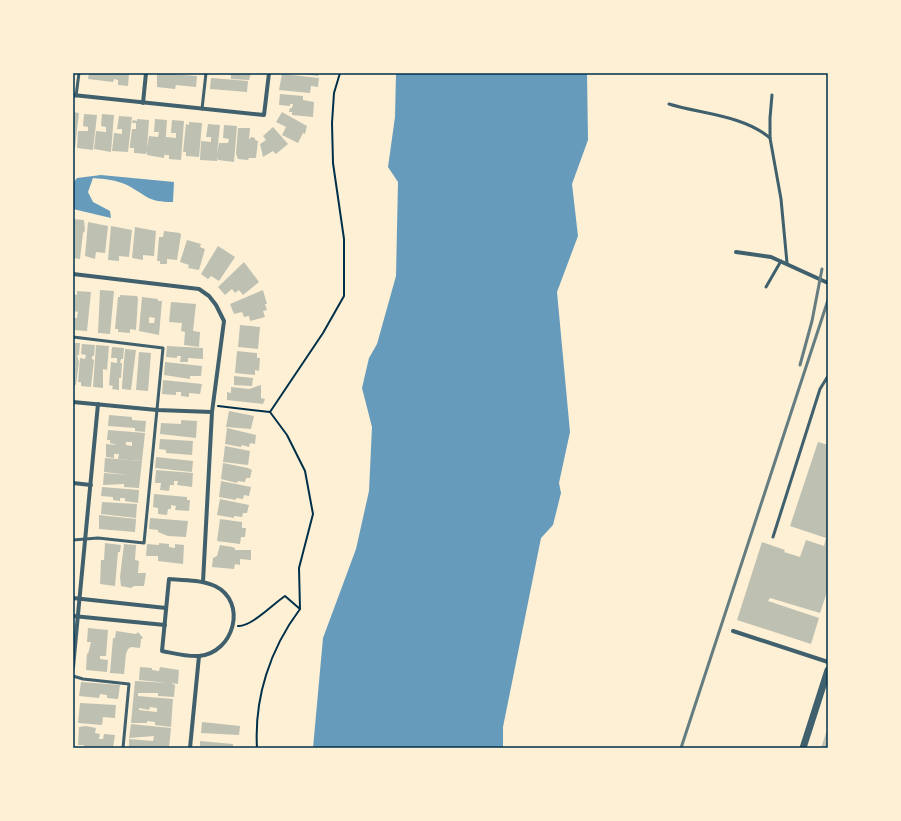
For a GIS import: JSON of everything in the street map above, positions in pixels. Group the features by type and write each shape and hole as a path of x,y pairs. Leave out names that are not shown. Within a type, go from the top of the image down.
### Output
{"street":[{"path":"143,103 146,73"},
{"path":"75,96 264,115 269,73"},
{"path":"736,252 754,253 787,263 828,283"},
{"path":"73,274 198,289 209,296 216,305 224,322 212,412 203,582"},
{"path":"73,402 157,410 212,412"},
{"path":"73,667 98,404"},
{"path":"73,483 91,485"},
{"path":"169,579 203,582 216,587 230,600 235,620 230,635 221,646 212,652 199,656 162,651 169,579"},
{"path":"73,598 166,608"},
{"path":"73,616 165,626"},
{"path":"733,631 828,662"},
{"path":"190,748 199,656"},
{"path":"803,748 828,670"}],"lane":[{"path":"75,96 79,73"},
{"path":"202,109 206,73"},
{"path":"772,95 770,138 781,199 787,263"},
{"path":"669,104 743,122 763,132 770,138"},
{"path":"766,287 781,261"},
{"path":"73,337 163,348 144,543 98,538 73,540"},
{"path":"773,537 820,389 828,376"},
{"path":"73,676 83,679 129,684 123,748"}],"path":[{"path":"270,412 324,333 344,296 344,239 333,163 332,123 334,93 340,73"},
{"path":"213,406 270,412 287,435 305,471 313,514 299,568 300,609 289,624 270,663 260,696 257,748"},
{"path":"233,626 244,626 285,596 300,609"}],"water":[{"path":"396,73 587,73 588,140 572,184 578,236 557,292 570,432 559,483 561,493 553,525 541,538 503,727 503,748 313,748 323,638 356,549 369,491 372,427 362,388 369,358 377,344 396,276 398,182 388,167 395,117"},
{"path":"101,175 174,182 173,202 153,200 119,182 93,178 88,192 93,202 110,211 111,218 73,209 73,183 77,178"}],"building":[{"path":"89,73 129,73 128,86 118,85 118,80 114,79 113,82 88,79"},
{"path":"157,73 197,76 196,87 176,85 175,89 157,87"},
{"path":"224,73 251,73 249,80 231,79 231,75"},
{"path":"294,73 319,73 318,76"},
{"path":"282,74 319,78 318,87 311,86 310,93 279,90"},
{"path":"211,78 248,81 247,92 210,89"},
{"path":"280,94 303,96 303,100 314,102 313,117 292,115 292,112 289,112 293,104 290,104 290,106 279,105"},
{"path":"73,112 79,113 75,148 73,148"},
{"path":"282,112 307,126 305,134 303,133 298,143 282,135 286,127 276,122"},
{"path":"84,114 97,115 93,150 77,148 78,131 88,131 88,127 83,126"},
{"path":"102,114 114,115 111,152 94,149 96,131 106,132 106,127 101,126"},
{"path":"119,116 132,117 128,152 112,151 114,133 122,134 122,129 117,129"},
{"path":"137,119 149,120 147,148 149,136 158,137 159,132 154,132 155,119 167,120 165,149 166,137 176,138 176,133 171,133 172,120 184,121 181,160 169,159 169,155 165,155 165,152 164,158 147,155 147,151 146,154 134,153 134,148 130,148 130,145 132,129 136,129 136,123 132,123 133,120 137,121"},
{"path":"189,122 202,123 199,157 186,156 186,152 183,152 186,124 189,125"},
{"path":"208,124 220,125 217,154 219,143 228,143 229,139 223,138 224,125 237,126 234,162 218,160 218,157 217,161 200,160 201,141 211,142 211,137 206,137"},
{"path":"273,127 288,144 276,154 273,151 263,157 260,144 266,140 263,136"},
{"path":"238,128 250,128 249,140 251,137 258,141 256,158 249,158 248,160 238,159 236,154"},
{"path":"73,219 84,220 85,231 83,233 80,259 73,258"},
{"path":"88,222 108,226 105,253 96,252 95,259 85,256"},
{"path":"111,226 132,230 129,257 119,256 119,261 108,260"},
{"path":"135,227 156,231 154,256 143,255 143,260 132,258"},
{"path":"164,231 180,233 181,235 177,260 167,259 167,264 160,264 160,261 157,261 159,237 163,237"},
{"path":"187,240 201,244 200,247 205,249 199,270 188,268 189,265 180,262"},
{"path":"218,246 235,257 219,281 211,276 208,279 201,274"},
{"path":"244,262 259,282 243,295 239,290 235,293 232,289 225,295 218,287"},
{"path":"100,290 114,291 110,334 98,333"},
{"path":"263,290 267,304 265,304 267,310 263,311 265,317 250,321 249,316 244,317 242,312 234,314 230,304"},
{"path":"77,291 91,292 87,331 73,330 74,318 77,318 78,312 74,311 73,294 77,295"},
{"path":"120,295 137,296 138,299 136,330 130,329 130,333 118,332 118,329 115,329 118,297 120,297"},
{"path":"142,297 162,301 159,335 139,331","holes":["149,317 155,318 154,323 149,323"]},
{"path":"171,302 196,304 193,331 200,332 199,347 184,345 185,332 181,331 182,323 169,322"},
{"path":"240,325 260,327 258,349 238,347"},
{"path":"73,343 80,343 79,355 77,355 79,362 76,385 73,385"},
{"path":"82,344 95,345 94,356 92,356 92,359 94,360 91,387 81,386 81,382 78,382 80,358 85,359 86,355 81,354"},
{"path":"96,345 109,346 107,370 103,369 103,388 93,387"},
{"path":"167,346 203,348 203,359 188,358 188,362 180,362 181,356 177,356 177,358 166,357"},
{"path":"112,347 124,348 123,359 121,359 120,363 122,363 121,378 119,378 119,390 112,389 113,386 109,385 111,362 117,363 117,358 111,358"},
{"path":"125,349 136,350 131,390 122,389"},
{"path":"237,351 257,353 257,358 260,358 259,371 255,370 255,375 235,373"},
{"path":"139,352 151,353 148,391 136,390"},
{"path":"165,362 202,366 201,376 190,376 190,379 164,375"},
{"path":"234,376 253,378 252,386 234,385"},
{"path":"163,380 202,384 200,394 189,393 189,397 181,396 181,392 176,392 176,395 162,394"},
{"path":"261,385 261,398 265,399 263,404 227,400 227,392 231,393 231,387 249,389"},
{"path":"229,411 254,416 251,429 226,427"},
{"path":"109,415 132,417 132,420 146,421 145,432 135,431 135,428 108,426"},
{"path":"181,420 197,421 196,438 160,434 161,423 181,424"},
{"path":"227,428 256,435 255,444 250,443 249,447 242,445 241,447 225,444"},
{"path":"108,430 145,433 142,461 118,459 119,454 114,454 114,458 106,457 106,444 117,445 110,443 110,440 107,440","holes":["126,442 132,442 132,446 126,445"]},
{"path":"160,439 193,441 192,455 166,453 166,450 159,449"},
{"path":"818,442 828,445 828,589 820,613 770,598 768,601 819,618 811,644 737,620 762,542 785,550 784,552 800,557 806,540 824,546 826,538 790,526"},
{"path":"225,446 250,451 248,465 223,462"},
{"path":"156,457 193,461 192,472 155,468"},
{"path":"105,458 142,461 139,488 124,487 124,484 103,485 104,473 129,475 104,472"},
{"path":"223,463 252,470 250,478 246,478 245,482 238,481 237,483 221,479"},
{"path":"156,470 193,473 192,487 177,485 178,481 174,481 174,485 170,485 169,491 160,490 161,483 155,483"},
{"path":"221,481 251,487 249,496 244,495 243,499 236,498 236,500 219,497"},
{"path":"102,487 139,490 138,503 125,501 125,498 120,498 120,501 113,500 113,497 101,496"},
{"path":"154,494 187,497 187,500 190,500 189,511 175,510 176,506 171,505 171,509 168,509 167,515 158,514 158,508 153,507"},
{"path":"220,499 249,505 247,513 243,513 242,517 234,516 234,518 217,515"},
{"path":"102,502 137,504 136,518 101,514"},
{"path":"99,515 136,519 135,532 99,529"},
{"path":"150,518 188,521 186,537 168,536 158,532 158,530 149,529"},
{"path":"220,519 242,522 242,528 246,528 245,537 241,537 240,544 217,541"},
{"path":"105,543 121,545 120,552 118,552 115,586 100,584 101,560 104,560"},
{"path":"159,543 169,544 169,547 175,548 175,544 184,545 183,564 158,561 158,556 146,556 147,544 159,545"},
{"path":"124,544 136,545 135,560 139,561 138,573 146,573 144,586 134,586 131,588 121,586 120,577"},
{"path":"220,545 235,548 235,550 251,550 251,560 240,559 240,565 235,564 234,569 212,567 213,558 217,556"},
{"path":"88,628 108,630 106,656 100,656 100,659 108,660 107,672 86,670 87,653 88,654 91,642 87,642"},
{"path":"116,631 136,634 138,632 143,638 141,639 140,648 131,647 128,649 124,674 110,673 113,638 115,638"},
{"path":"140,667 152,668 152,670 159,671 160,667 179,670 178,684 171,683 175,685 174,697 158,696 158,693 138,693 138,696 173,699 171,727 155,725 155,722 147,721 147,723 131,723 135,681 168,683 139,680","holes":["150,707 157,708 157,712 139,710 139,708 149,710"]},
{"path":"81,682 120,685 118,699 107,698 107,695 100,694 99,698 79,696"},
{"path":"80,703 116,705 115,718 103,717 102,725 78,723"},
{"path":"202,722 240,726 239,735 201,733"},
{"path":"131,724 171,728 169,748 129,748 129,739 153,741 154,736 129,738"},
{"path":"86,726 96,728 95,733 100,734 99,739 103,739 104,734 115,735 113,748 83,748 84,745 78,745 79,727"},
{"path":"828,727 828,748 821,748"},
{"path":"200,741 233,744 233,748 200,748"}],"railway":[{"path":"800,365 812,321 822,269"},
{"path":"681,748 828,300"}]}
